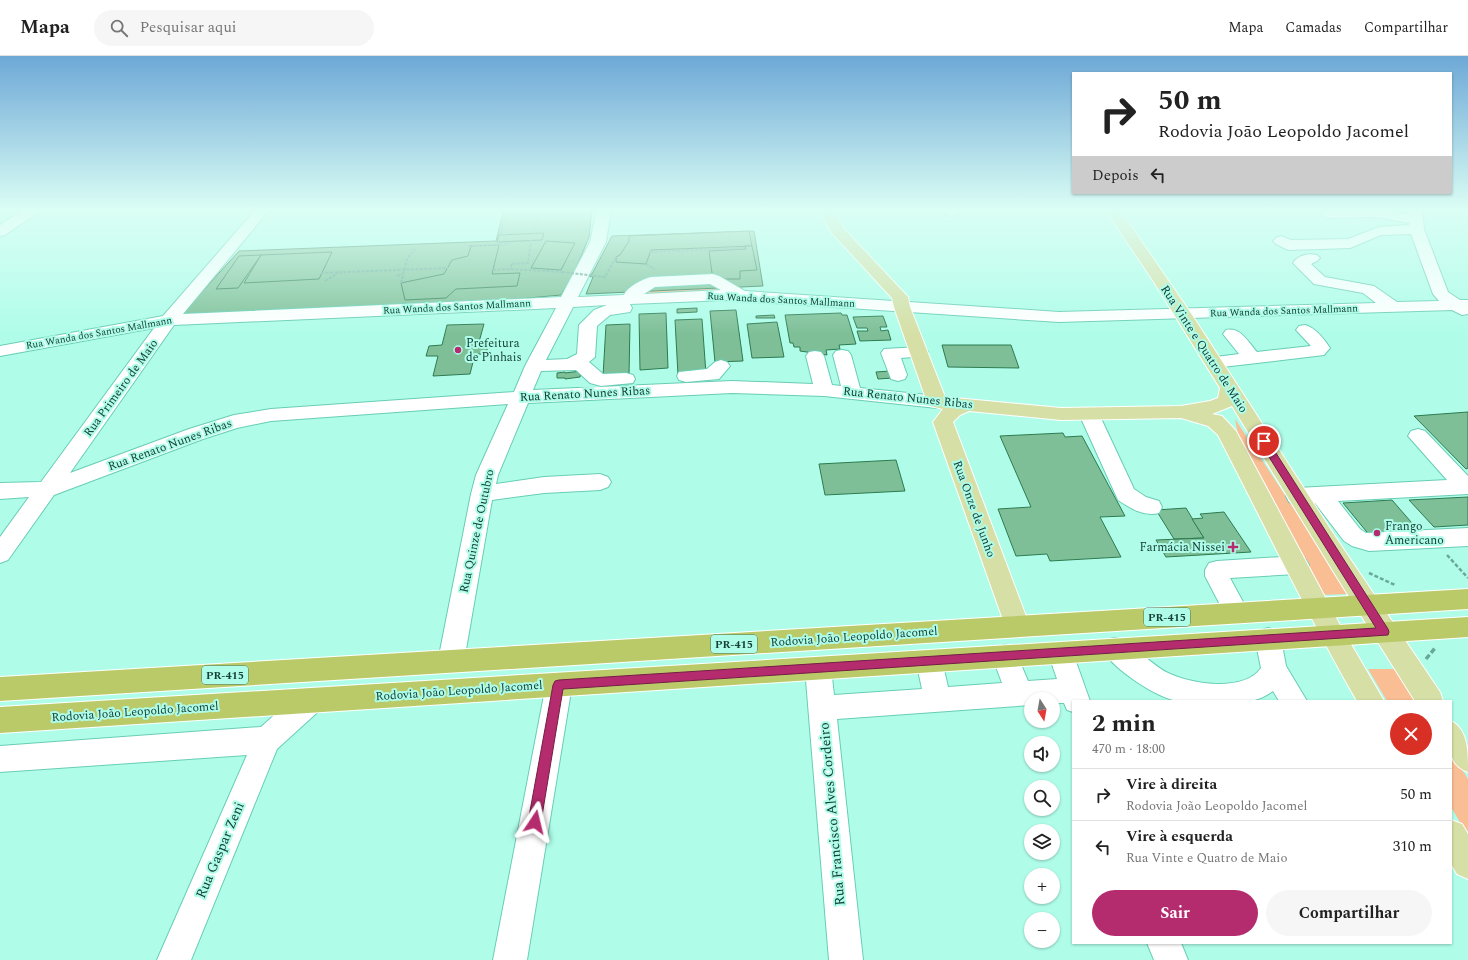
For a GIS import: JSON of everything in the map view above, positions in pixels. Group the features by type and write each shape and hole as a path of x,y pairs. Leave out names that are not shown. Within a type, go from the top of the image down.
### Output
{"highway":[{"name":"Rodovia João Leopoldo Jacomel","path":"0,689 1468,599"},
{"name":"Rodovia João Leopoldo Jacomel","path":"0,720 1468,627"},
{"path":"445,692 451,662"}],"main road":[{"path":"857,251 900,297 902,307 936,402"},
{"name":"Rua Vinte e Quatro de Maio","path":"1141,251 1214,362 1297,496 1429,700"},
{"path":"1181,412 1214,407 1225,402 1229,397 1230,387"},
{"name":"Rua Renato Nunes Ribas","path":"936,402 1061,414 1181,412"},
{"name":"Rua Onze de Junho","path":"968,404 954,409 946,415 942,422 1017,627"},
{"path":"1181,412 1215,421 1226,431 1297,565 1317,608 1370,700"},
{"path":"1452,736 1468,760"},
{"path":"1452,837 1468,863"}],"street":[{"name":"Rua Primeiro de Maio","path":"0,554 169,320 227,251"},
{"name":"Rua Quinze de Outubro","path":"451,662 482,494 493,460 522,397 534,366 593,251"},
{"path":"1427,251 1441,294 1464,308"},
{"path":"1312,258 1301,263 1320,280 1368,289 1393,307"},
{"name":"Rua Wanda dos Santos Mallmann","path":"0,351 169,320 498,299 568,302 625,298 727,295 1059,317 1393,307 1464,308"},
{"path":"571,364 586,357 590,328 599,314 608,309 743,303 763,305"},
{"path":"590,328 630,319"},
{"path":"1214,362 1318,351 1321,348 1318,343 1305,330"},
{"path":"1232,334 1252,358"},
{"path":"898,376 890,353 919,352"},
{"path":"816,356 824,390"},
{"path":"842,356 852,392"},
{"path":"534,366 580,364 601,380 712,375 721,366"},
{"name":"Rua Renato Nunes Ribas","path":"0,491 48,489 196,434 234,422 271,414 522,397 732,387 852,392 936,402"},
{"path":"1089,414 1126,494 1138,503 1151,507"},
{"path":"1418,436 1467,486"},
{"path":"482,494 544,485 600,482"},
{"path":"1297,496 1467,486"},
{"path":"1320,494 1352,535 1360,540 1369,542 1468,537"},
{"path":"1237,613 1217,576 1217,570 1297,565"},
{"path":"1268,639 1274,669 1293,700"},
{"path":"1115,649 1157,681 1186,692 1216,696 1244,694 1264,684 1274,669"},
{"path":"822,708 1019,694 1075,695 1061,653"},
{"path":"1005,656 1019,694"},
{"path":"929,661 938,699"},
{"name":"Rua Francisco Alves Cordeiro","path":"818,668 846,960"},
{"path":"510,960 559,685"},
{"path":"0,758 267,740 312,700"},
{"name":"Rua Gaspar Zeni","path":"174,960 267,740"},
{"path":"1164,944 1170,960"}],"path":[{"path":"401,283 411,251"},
{"path":"511,269 511,264 528,263 529,251"},
{"path":"650,252 669,251"},
{"path":"493,270 511,269 562,272 605,277 616,257"},
{"path":"322,273 448,268"},
{"path":"325,281 338,272"},
{"path":"397,276 403,274"},
{"path":"1432,539 1468,578"},
{"path":"1367,571 1399,587"},
{"path":"1425,665 1426,657 1434,648 1439,646"}],"shaded area":[{"path":"711,284 728,291 642,294 652,287"},
{"path":"1235,419 1350,594 1319,595 1241,451"},
{"path":"1368,669 1399,669 1418,700 1386,700"},
{"path":"1452,754 1468,779 1468,836 1452,809"}],"building":[{"path":"239,251 583,251 575,271 592,274 604,251 757,251 763,286 586,294 593,277 574,274 561,295 507,300 181,315"},
{"path":"469,251 498,251 492,274 520,273 517,286 456,289 446,298 405,300 401,283 444,274 452,260 468,256"},
{"path":"540,251 571,251 561,270 531,268"},
{"path":"622,251 651,251 646,264 616,262 616,257"},
{"path":"709,251 753,251 757,270 740,271 740,279 725,279 712,273"},
{"path":"332,252 319,279 244,283 261,255"},
{"path":"261,255 238,288 216,289 239,256"},
{"path":"697,308 697,312 677,313 677,309"},
{"path":"736,310 743,361 715,362 710,311"},
{"path":"666,313 668,368 640,370 639,314"},
{"path":"841,313 842,315 847,315 856,344 839,345 840,349 826,350 827,355 800,351 800,347 794,347 793,343 790,343 785,315"},
{"path":"774,315 775,318 756,318 756,316"},
{"path":"883,316 887,327 880,327 881,331 888,330 891,340 860,341 857,331 868,331 867,328 857,328 853,317"},
{"path":"702,319 706,374 678,375 675,320"},
{"path":"777,322 784,357 752,358 747,324"},
{"name":"Prefeitura de Pìnhais","path":"484,324 479,342 489,341 486,354 475,354 470,374 433,376 438,356 426,356 429,346 442,345 447,325"},
{"path":"630,324 629,375 603,376 606,325"},
{"path":"942,345 1011,345 1019,368 948,367"},
{"path":"581,371 580,377 565,379 557,378 557,373"},
{"path":"890,371 893,378 878,379 876,372"},
{"path":"1468,412 1468,468 1466,469 1414,416"},
{"path":"1063,433 1065,437 1082,436 1125,516 1100,517 1121,557 1050,561 1047,554 1016,556 998,509 1031,507 1000,436"},
{"path":"896,460 905,491 825,495 819,464"},
{"path":"1468,497 1468,525 1434,527 1409,500"},
{"path":"1392,500 1418,530 1386,531 1383,537 1371,537 1343,503"},
{"path":"1186,508 1204,538 1174,539 1156,510"},
{"path":"1224,512 1251,552 1166,557 1156,540 1204,538 1192,519 1203,518 1200,514"}],"place":[{"name":"Prefeitura de Pìnhais","path":"458,350"},
{"name":"Frango Americano","path":"1377,533"},
{"name":"Farmácia Nissei","path":"1233,547"}],"route":[{"path":"535,822 559,685 1384,632 1297,496 1264,441"}]}
